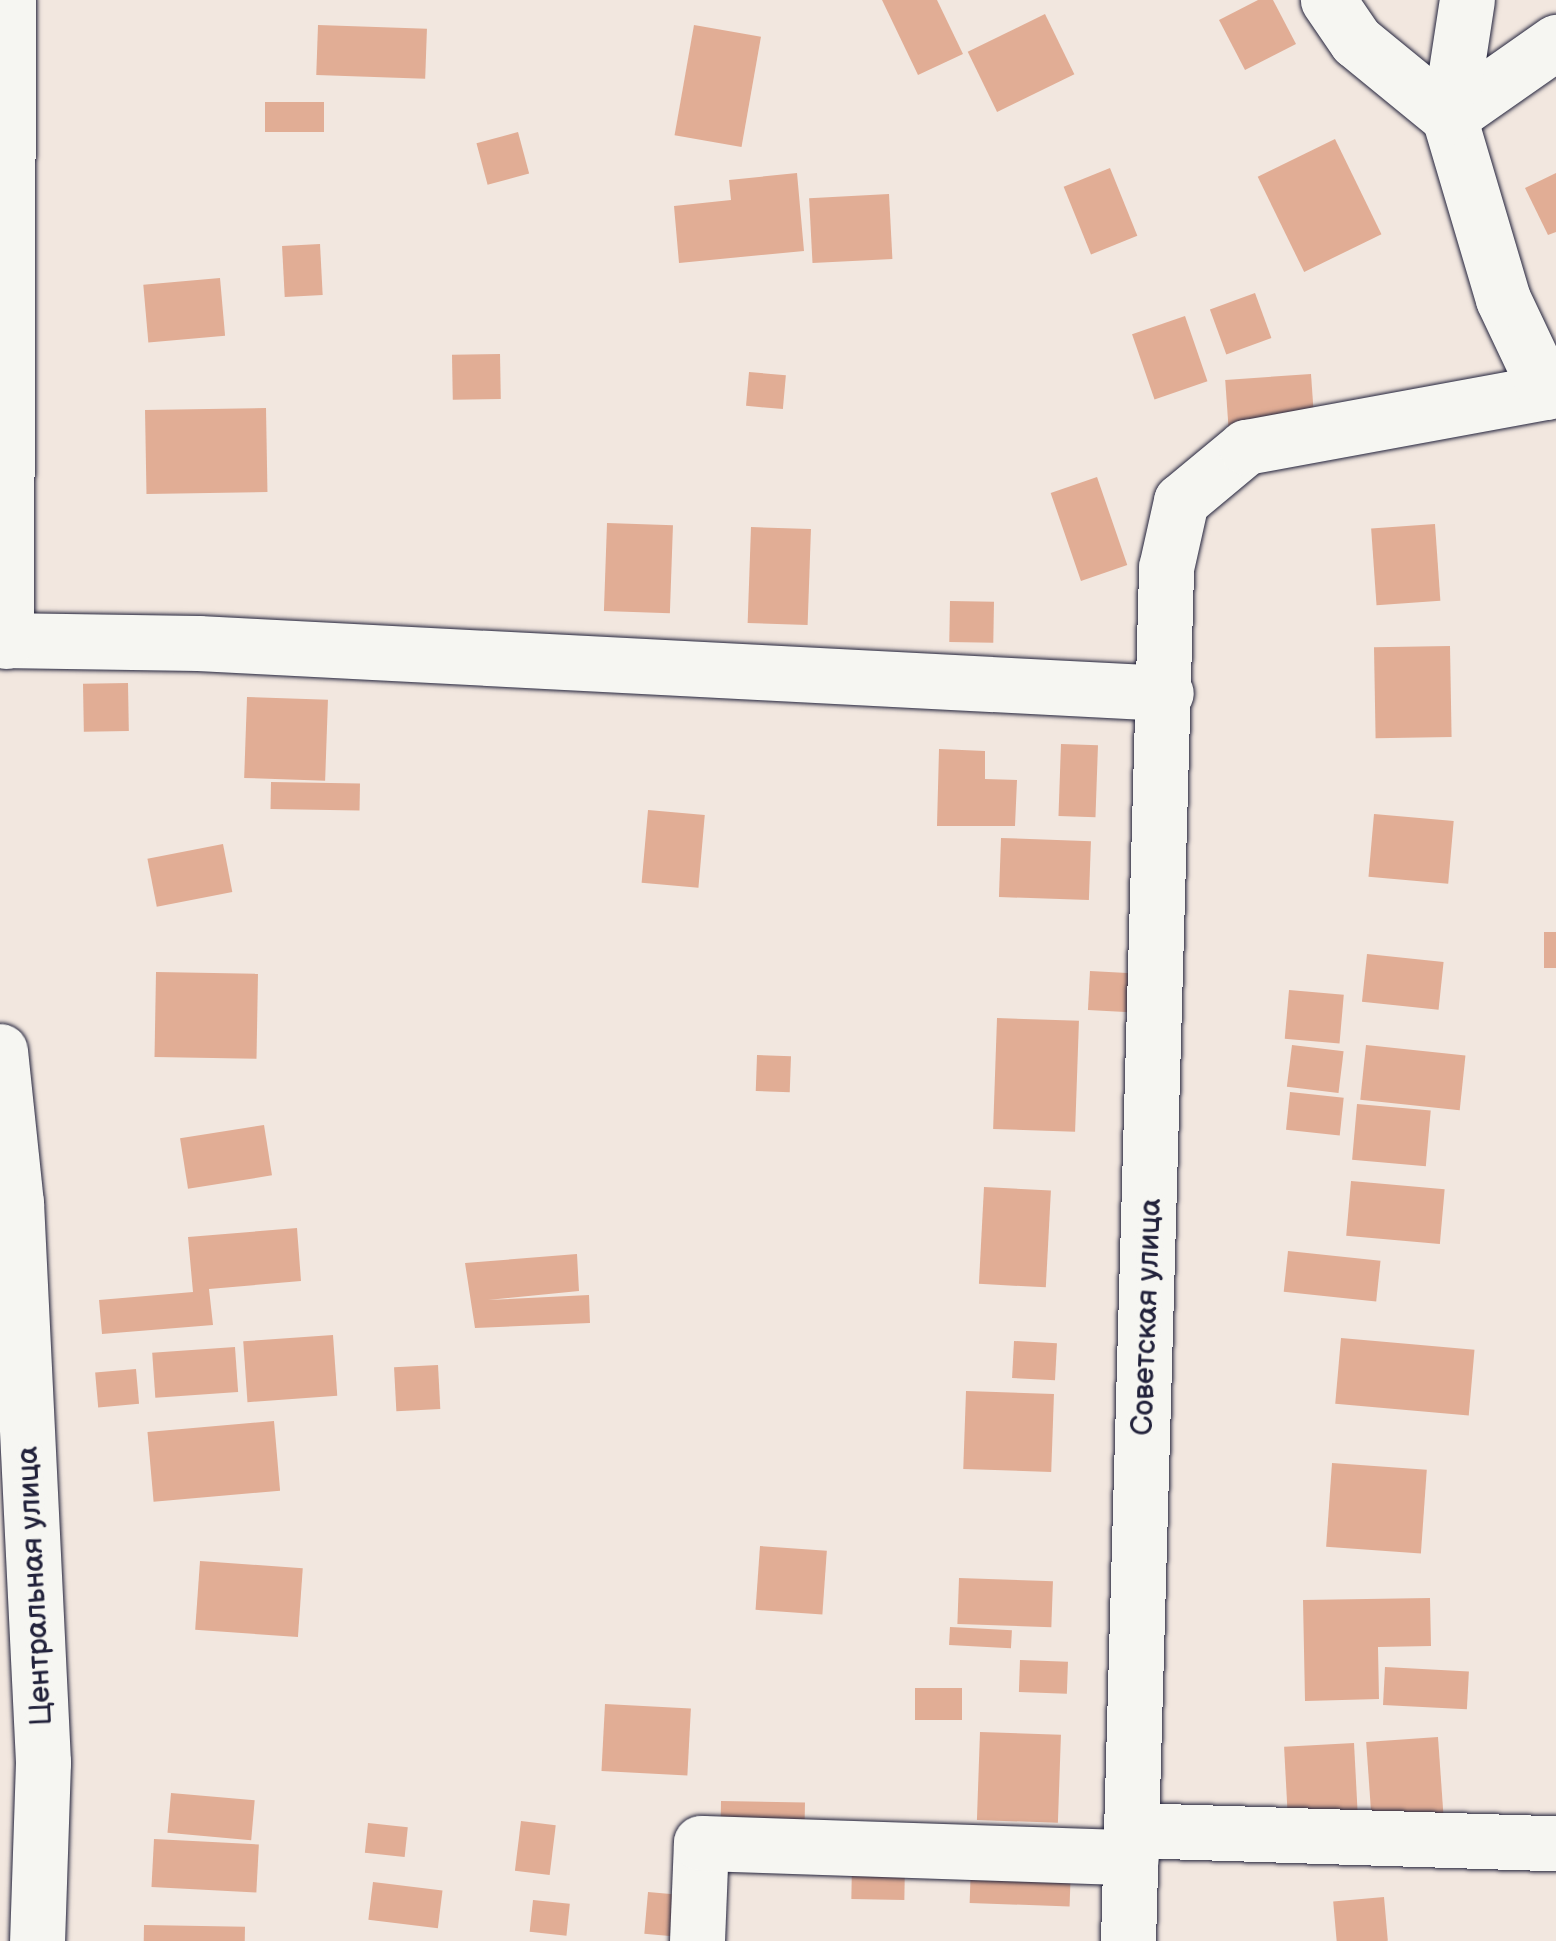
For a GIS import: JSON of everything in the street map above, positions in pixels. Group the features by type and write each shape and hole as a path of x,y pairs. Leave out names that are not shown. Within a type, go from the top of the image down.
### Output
{"street":[{"path":"8,0 3,640 198,643 1166,693 1166,568 1181,501 1246,447 1551,395 1503,299 1449,117 1467,0"},
{"path":"1328,0 1356,41 1449,117"},
{"path":"1449,117 1556,42"},
{"name":"Советская улица","path":"1128,1941 1166,693"},
{"name":"Центральная улица","path":"0,1052 16,1202 43,1762 38,1941"},
{"path":"697,1941 701,1843 1556,1843"}],"building":[{"path":"882,0 937,0 963,54 918,75"},
{"path":"1258,0 1273,0 1296,44 1245,70 1219,20"},
{"path":"1045,14 1074,74 997,112 968,52"},
{"path":"318,25 427,29 425,79 316,75"},
{"path":"694,25 761,37 742,147 675,135"},
{"path":"265,102 324,102 324,132 265,132"},
{"path":"518,132 529,174 488,185 476,143"},
{"path":"1335,139 1381,234 1304,272 1258,177"},
{"path":"1110,168 1137,236 1091,254 1064,187"},
{"path":"797,173 804,251 679,263 674,206 731,200 729,180"},
{"path":"1556,173 1556,232 1548,235 1525,188"},
{"path":"889,194 892,259 813,263 809,198"},
{"path":"320,244 323,295 285,297 282,246"},
{"path":"220,278 225,336 148,342 143,285"},
{"path":"1255,293 1271,338 1226,355 1210,309"},
{"path":"1185,316 1207,381 1155,399 1132,334"},
{"path":"500,354 501,399 453,400 452,355"},
{"path":"749,372 786,375 783,409 746,406"},
{"path":"1311,374 1314,422 1229,428 1225,380"},
{"path":"266,408 267,492 146,494 145,410"},
{"path":"1097,477 1127,565 1081,581 1051,493"},
{"path":"607,523 673,525 670,613 604,611"},
{"path":"1435,524 1440,601 1377,605 1371,528"},
{"path":"751,527 811,529 808,625 748,623"},
{"path":"950,601 994,602 993,643 949,642"},
{"path":"1450,646 1452,737 1376,738 1374,647"},
{"path":"128,683 129,731 84,732 83,684"},
{"path":"247,697 328,700 325,781 244,778"},
{"path":"1061,744 1098,745 1095,817 1058,816"},
{"path":"939,749 985,751 985,779 1017,780 1015,826 937,826"},
{"path":"271,782 360,784 360,811 271,809"},
{"path":"648,810 705,815 698,888 642,883"},
{"path":"1374,814 1454,821 1448,884 1369,877"},
{"path":"1001,838 1091,841 1089,900 999,897"},
{"path":"223,844 232,892 157,907 147,859"},
{"path":"1544,932 1556,932 1556,968 1544,968"},
{"path":"1367,954 1444,962 1439,1010 1362,1002"},
{"path":"1090,971 1132,973 1130,1012 1088,1010"},
{"path":"156,972 258,974 257,1059 155,1057"},
{"path":"1289,990 1344,995 1340,1044 1285,1039"},
{"path":"997,1018 1079,1021 1075,1132 993,1129"},
{"path":"1292,1045 1344,1051 1338,1093 1287,1087"},
{"path":"1366,1045 1465,1055 1460,1110 1360,1100"},
{"path":"757,1055 791,1056 790,1092 756,1091"},
{"path":"1290,1092 1344,1098 1340,1135 1286,1130"},
{"path":"1357,1104 1431,1110 1426,1166 1352,1160"},
{"path":"264,1125 272,1175 188,1189 180,1138"},
{"path":"1351,1181 1445,1189 1440,1244 1346,1236"},
{"path":"984,1187 1051,1191 1046,1287 979,1284"},
{"path":"297,1228 301,1281 209,1289 213,1325 102,1334 99,1300 193,1292 188,1237"},
{"path":"1288,1251 1380,1261 1376,1301 1284,1292"},
{"path":"577,1254 579,1291 488,1300 589,1295 590,1323 475,1328 465,1263"},
{"path":"333,1335 337,1396 247,1402 243,1341"},
{"path":"1341,1338 1474,1350 1469,1415 1335,1404"},
{"path":"1014,1341 1057,1343 1055,1380 1012,1378"},
{"path":"235,1347 238,1392 155,1398 152,1353"},
{"path":"438,1365 440,1409 396,1411 394,1367"},
{"path":"136,1369 139,1404 98,1407 95,1373"},
{"path":"966,1391 1054,1394 1051,1472 963,1469"},
{"path":"274,1421 280,1491 154,1502 147,1432"},
{"path":"1332,1463 1427,1470 1421,1553 1326,1547"},
{"path":"760,1546 827,1551 822,1615 756,1610"},
{"path":"200,1561 303,1568 298,1637 195,1630"},
{"path":"959,1578 1053,1581 1051,1627 957,1624"},
{"path":"1430,1598 1431,1646 1378,1647 1379,1699 1305,1701 1303,1600"},
{"path":"950,1627 1012,1630 1011,1648 949,1645"},
{"path":"1020,1660 1068,1662 1067,1694 1019,1692"},
{"path":"1385,1667 1469,1671 1467,1709 1383,1705"},
{"path":"915,1688 962,1688 962,1720 915,1720"},
{"path":"605,1704 691,1709 687,1775 601,1771"},
{"path":"980,1732 1061,1735 1058,1823 977,1820"},
{"path":"1438,1737 1444,1817 1372,1822 1366,1742"},
{"path":"1354,1743 1358,1817 1288,1821 1284,1747"},
{"path":"171,1793 255,1800 251,1840 168,1833"},
{"path":"721,1801 805,1802 804,1831 720,1830"},
{"path":"521,1821 556,1825 550,1875 515,1871"},
{"path":"368,1823 408,1827 405,1857 365,1853"},
{"path":"154,1839 259,1844 256,1892 151,1887"},
{"path":"852,1862 905,1863 904,1900 851,1899"},
{"path":"971,1864 1071,1867 1070,1906 970,1903"},
{"path":"373,1882 442,1891 438,1928 368,1920"},
{"path":"648,1892 682,1895 678,1937 644,1934"},
{"path":"1384,1897 1388,1941 1337,1941 1333,1901"},
{"path":"533,1900 570,1904 566,1936 530,1932"},
{"path":"144,1925 245,1927 245,1941 144,1941"}]}
